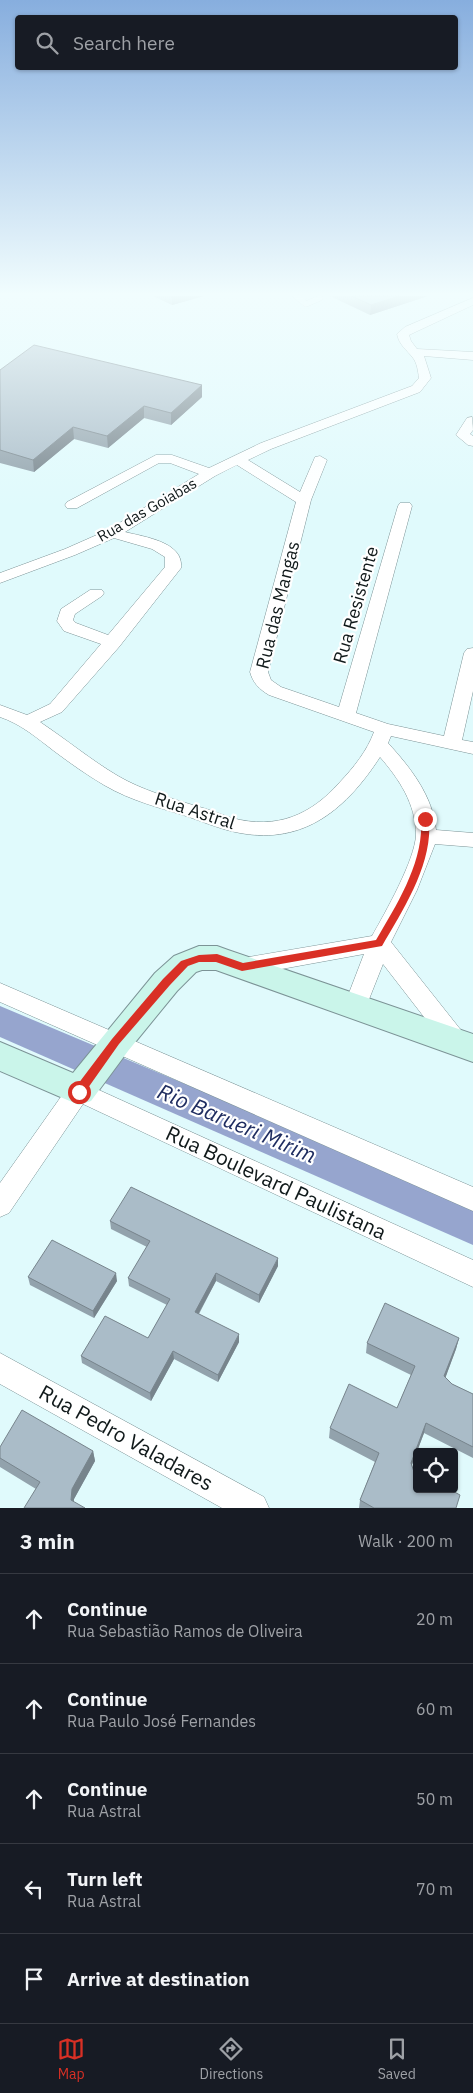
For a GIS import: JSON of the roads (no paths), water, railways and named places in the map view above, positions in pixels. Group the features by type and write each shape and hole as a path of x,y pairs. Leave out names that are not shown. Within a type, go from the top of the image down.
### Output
{"main road":[{"path":"0,1056 83,1087 111,1048 166,982 185,964 199,958 217,958 465,1044"}],"street":[{"name":"Rua das Goiabas","path":"0,578 70,552 113,533 210,473 286,437 355,414 416,389 425,378 422,366"},
{"path":"472,421 463,435 473,442"},
{"path":"72,505 156,459 172,459 210,473"},
{"path":"237,460 304,500"},
{"name":"Rua das Mangas","path":"320,460 304,500 259,672 260,679 265,686 275,691 346,715 382,737 452,743 473,748"},
{"name":"Rua Resistente","path":"346,715 405,506"},
{"path":"28,721 56,708 82,681 173,568 174,561 171,554 164,549 113,533"},
{"path":"96,593 67,612 65,621 70,627 113,643"},
{"path":"452,743 473,653"},
{"name":"Rua Astral","path":"0,712 28,721 71,754 114,782 169,804 244,827 275,828 299,823 318,814 339,796 382,737"},
{"path":"356,1006 379,943 402,903 414,875 426,836 425,819 411,787 382,737"},
{"path":"426,836 473,840"},
{"path":"242,967 379,943"},
{"path":"379,943 465,1044"},
{"path":"0,992 111,1048 473,1198"},
{"path":"0,1205 83,1087"},
{"name":"Rua Boulevard Paulistana","path":"83,1087 473,1274"},
{"name":"Rua Pedro Valadares","path":"0,1368 253,1508"}],"waterway":[{"name":"Rio Barueri Mirim","path":"0,1021 473,1225"}]}
